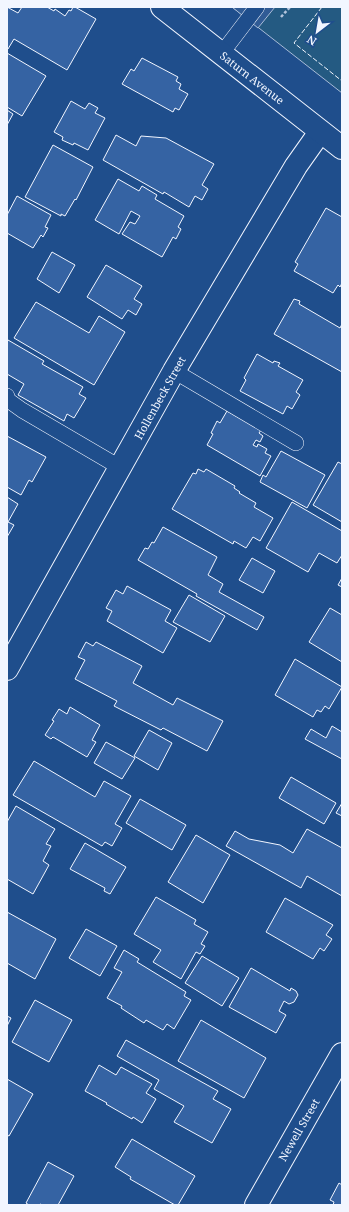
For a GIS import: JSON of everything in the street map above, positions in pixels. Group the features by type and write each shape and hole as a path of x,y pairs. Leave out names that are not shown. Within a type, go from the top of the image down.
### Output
{"street":[{"name":"Saturn Avenue","path":"162,7 342,148"},
{"name":"Hollenbeck Street","path":"7,669 174,371 296,166 320,132"},
{"name":"Newell Street","path":"256,1205 342,1054"}],"lane":[{"path":"222,54 257,7"},
{"path":"174,371 296,443"},
{"path":"7,396 8,400 22,410 121,468"}],"shaded area":[{"path":"232,7 342,7 342,93"},
{"path":"232,7 275,7 258,28"}],"building":[{"path":"7,7 18,13 22,7 47,7 54,11 55,9 65,16 69,10 71,11 73,7 75,7 96,19 67,70 14,39 8,49 7,48"},
{"path":"7,53 46,76 22,116 7,107"},
{"path":"142,58 178,77 176,81 181,84 179,89 188,94 179,110 175,108 173,112 122,84 131,69 134,71"},
{"path":"71,101 85,109 89,103 98,108 95,113 105,118 88,150 74,143 73,145 62,140 63,137 54,132"},
{"path":"7,110 13,114 7,125"},
{"path":"116,135 136,146 141,136 166,138 214,164 202,185 208,189 202,200 195,196 189,207 103,160"},
{"path":"53,145 93,167 76,200 75,199 65,216 61,214 61,216 25,197"},
{"path":"118,179 139,191 142,186 157,195 155,199 184,216 178,227 181,229 176,239 173,237 162,257 122,234 130,222 135,224 140,216 131,211 119,234 95,220"},
{"path":"17,196 51,215 45,227 48,228 43,237 41,235 33,248 7,233 7,215"},
{"path":"326,208 342,217 342,283 340,287 338,285 333,293 294,271 298,264 295,262"},
{"path":"52,252 75,265 59,293 37,279"},
{"path":"106,265 142,286 134,299 142,304 136,315 128,310 122,319 87,297"},
{"path":"294,299 300,301 299,304 340,328 342,324 342,372 274,334"},
{"path":"36,302 89,333 99,316 125,332 94,385 14,338"},
{"path":"8,340 44,361 42,364 83,387 79,394 86,398 74,418 67,414 64,421 18,395 24,384 7,374"},
{"path":"257,354 273,363 274,361 280,363 278,366 303,380 296,392 300,395 292,409 287,406 283,414 240,391 246,380 244,378"},
{"path":"227,411 261,430 259,433 263,436 260,442 256,440 253,445 257,447 258,444 267,449 265,453 271,456 260,476 207,445 213,434 211,433 217,421 220,423"},
{"path":"7,436 46,457 32,482 29,480 21,495 7,487"},
{"path":"281,451 325,475 307,508 260,482 263,475 266,477"},
{"path":"338,462 342,464 342,522 313,505"},
{"path":"198,469 204,472 206,469 235,486 234,488 240,492 239,493 256,503 254,507 273,518 260,541 253,537 246,548 234,541 233,544 172,509 193,473 196,474"},
{"path":"7,497 18,504 8,522 14,525 7,537"},
{"path":"292,502 342,531 342,555 337,563 319,553 308,572 266,548"},
{"path":"163,527 217,557 208,575 223,584 219,592 264,617 257,630 196,596 197,594 138,560 145,548 148,549 152,542 154,543"},
{"path":"252,558 275,571 263,593 239,580"},
{"path":"342,578 342,587 338,585"},
{"path":"127,586 171,610 165,621 177,628 163,653 107,621 112,611 106,608 116,590 123,594"},
{"path":"189,595 225,616 210,642 173,622"},
{"path":"330,608 342,615 342,662 309,642"},
{"path":"86,642 93,646 96,642 142,666 133,683 173,705 177,698 223,721 207,751 163,728 161,730 114,706 117,701 75,679 85,660 78,657"},
{"path":"295,659 342,687 329,709 325,706 321,712 317,710 313,717 275,695"},
{"path":"70,707 100,725 92,740 96,742 87,757 53,737 51,739 45,735 54,721 52,720 59,709 67,714"},
{"path":"332,726 342,732 342,759 305,739 311,729 326,738"},
{"path":"149,730 172,743 158,770 134,756"},
{"path":"106,742 135,758 122,779 94,763"},
{"path":"34,761 95,797 104,781 131,796 115,824 122,828 112,846 105,842 102,846 13,795"},
{"path":"291,777 336,803 324,824 279,798"},
{"path":"140,799 186,825 172,850 126,823"},
{"path":"342,803 342,816 336,813"},
{"path":"16,806 55,829 46,844 51,846 43,861 49,865 33,894 7,879 7,822"},
{"path":"307,829 342,848 342,896 307,876 301,888 226,846 235,831 249,839 280,845 293,853"},
{"path":"196,835 230,855 203,903 168,882"},
{"path":"85,843 126,867 110,894 104,891 105,888 70,869"},
{"path":"156,897 196,920 194,924 208,932 201,944 205,946 200,954 196,952 181,979 153,962 161,950 134,934"},
{"path":"285,898 333,925 326,935 332,939 324,951 320,948 313,959 266,932"},
{"path":"7,912 56,939 35,979 7,963"},
{"path":"86,929 117,946 100,976 69,958"},
{"path":"124,950 139,959 137,962 186,992 184,996 191,1000 174,1029 167,1024 163,1030 146,1020 144,1023 121,1008 122,1006 107,998 122,972 114,968"},
{"path":"202,956 239,978 222,1006 185,983"},
{"path":"251,968 290,991 291,988 296,991 298,995 294,1002 289,1004 284,1001 279,1011 286,1015 276,1033 229,1007"},
{"path":"35,1000 72,1020 49,1062 12,1042"},
{"path":"7,1016 11,1018 7,1026"},
{"path":"201,1020 266,1058 244,1098 178,1061"},
{"path":"126,1040 218,1091 213,1099 231,1109 212,1143 174,1122 184,1106 154,1089 159,1080 117,1056"},
{"path":"99,1065 116,1075 121,1067 152,1084 146,1093 156,1099 142,1123 133,1117 132,1119 85,1091"},
{"path":"7,1079 33,1094 9,1136 7,1135"},
{"path":"132,1139 195,1176 178,1205 175,1205 130,1179 131,1177 115,1167"},
{"path":"48,1162 74,1176 58,1205 29,1205 26,1203"},
{"path":"339,1183 342,1185 342,1205 333,1205 334,1202 330,1200"}],"fence":[{"path":"322,7 294,43 342,81"}]}
